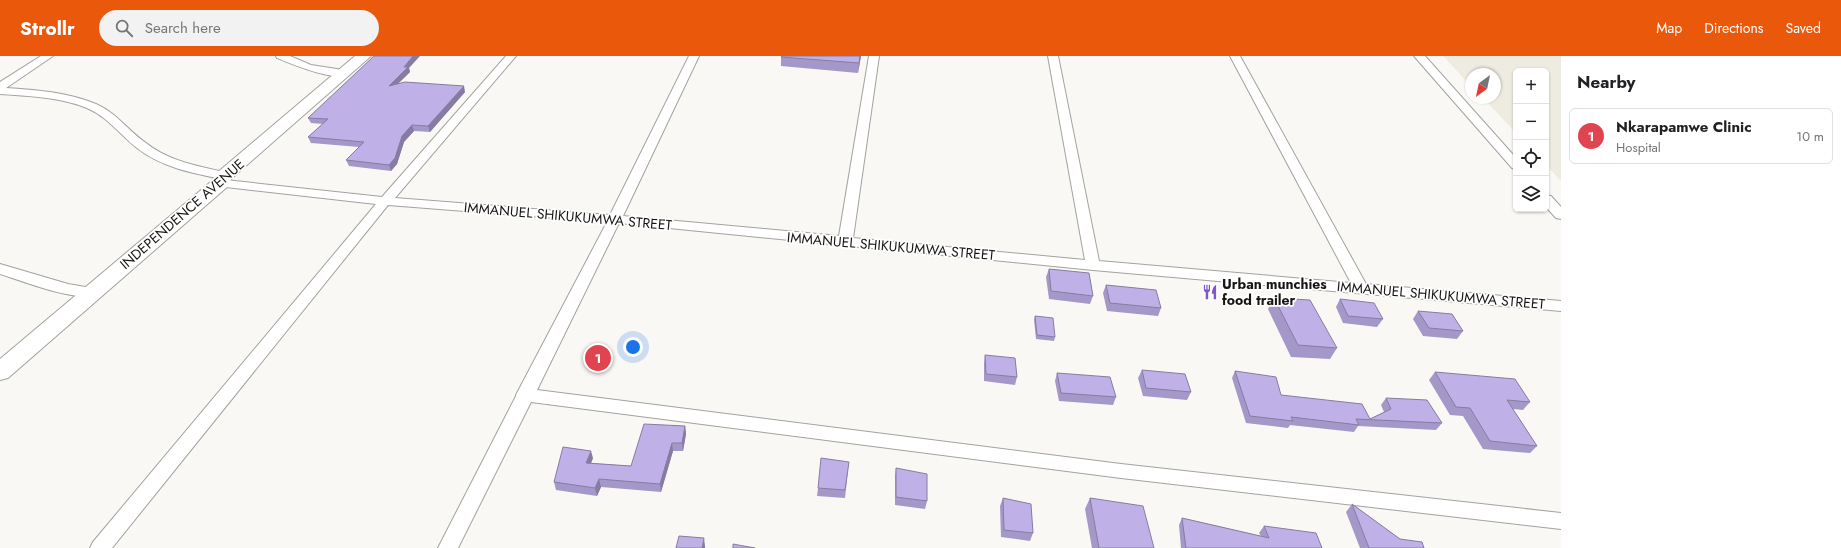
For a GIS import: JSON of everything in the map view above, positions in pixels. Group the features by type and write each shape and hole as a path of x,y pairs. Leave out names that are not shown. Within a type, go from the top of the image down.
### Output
{"street":[{"path":"0,87 45,56"},
{"path":"280,56 309,68 343,74"},
{"name":"INDEPENDENCE AVENUE","path":"0,372 223,180 364,56"},
{"path":"100,548 385,201 511,56"},
{"path":"448,548 524,395 615,219 694,56"},
{"path":"845,242 874,56"},
{"path":"1053,56 1093,265"},
{"path":"1235,56 1360,288"},
{"path":"1419,56 1513,162"},
{"name":"IMMANUEL SHIKUKUMWA STREET","path":"0,91 52,95 79,101 104,113 149,152 178,166 223,180 385,201 615,219 1093,265 1561,306"},
{"path":"1549,202 1561,215"},
{"path":"0,269 67,289 92,292"},
{"path":"524,395 1121,471 1561,521"}],"shaded area":[{"path":"1443,56 1561,56 1561,181 1549,168 1549,68 1513,68 1513,130 1489,104 1501,104 1501,68 1465,68 1465,80"}],"building":[{"path":"374,56 413,56 404,67 408,67 389,86 405,82 464,86 428,126 412,125 402,136 395,158 389,165 346,160 364,142 308,137 328,119 308,118"},
{"path":"860,56 859,63 781,57"},
{"path":"1049,269 1089,273 1093,296 1051,291"},
{"path":"1106,285 1156,290 1161,308 1110,303"},
{"path":"1274,298 1310,300 1337,348 1298,345"},
{"path":"1340,299 1374,303 1383,319 1348,316"},
{"path":"1418,311 1452,314 1463,331 1429,328"},
{"path":"1035,316 1053,318 1055,337 1037,335"},
{"path":"985,355 1015,358 1017,377 986,374"},
{"path":"1142,370 1185,374 1191,392 1146,388"},
{"path":"1235,371 1276,377 1281,395 1362,404 1370,419 1391,409 1386,398 1427,400 1442,423 1356,419 1359,425 1291,417 1293,421 1250,416"},
{"path":"1435,372 1515,379 1530,402 1507,400 1537,446 1490,441 1470,408 1456,407"},
{"path":"1057,373 1110,377 1116,397 1061,393"},
{"path":"644,424 685,426 682,443 672,443 660,484 599,479 595,488 554,482 563,447 591,451 586,463 631,466"},
{"path":"821,458 849,462 845,490 818,488"},
{"path":"896,468 927,474 927,501 896,497"},
{"path":"1003,498 1031,504 1033,533 1004,530"},
{"path":"1090,498 1143,506 1154,548 1099,548"},
{"path":"1352,504 1400,539 1422,542 1424,548 1369,548"},
{"path":"1182,518 1269,538 1264,526 1316,533 1322,548 1186,548"},
{"path":"679,536 704,538 702,548 676,548"},
{"path":"733,544 755,548 733,548"}],"place":[{"name":"Urban munchies food trailer","path":"1210,292"},
{"name":"Nkarapamwe Clinic","path":"598,358"}]}
